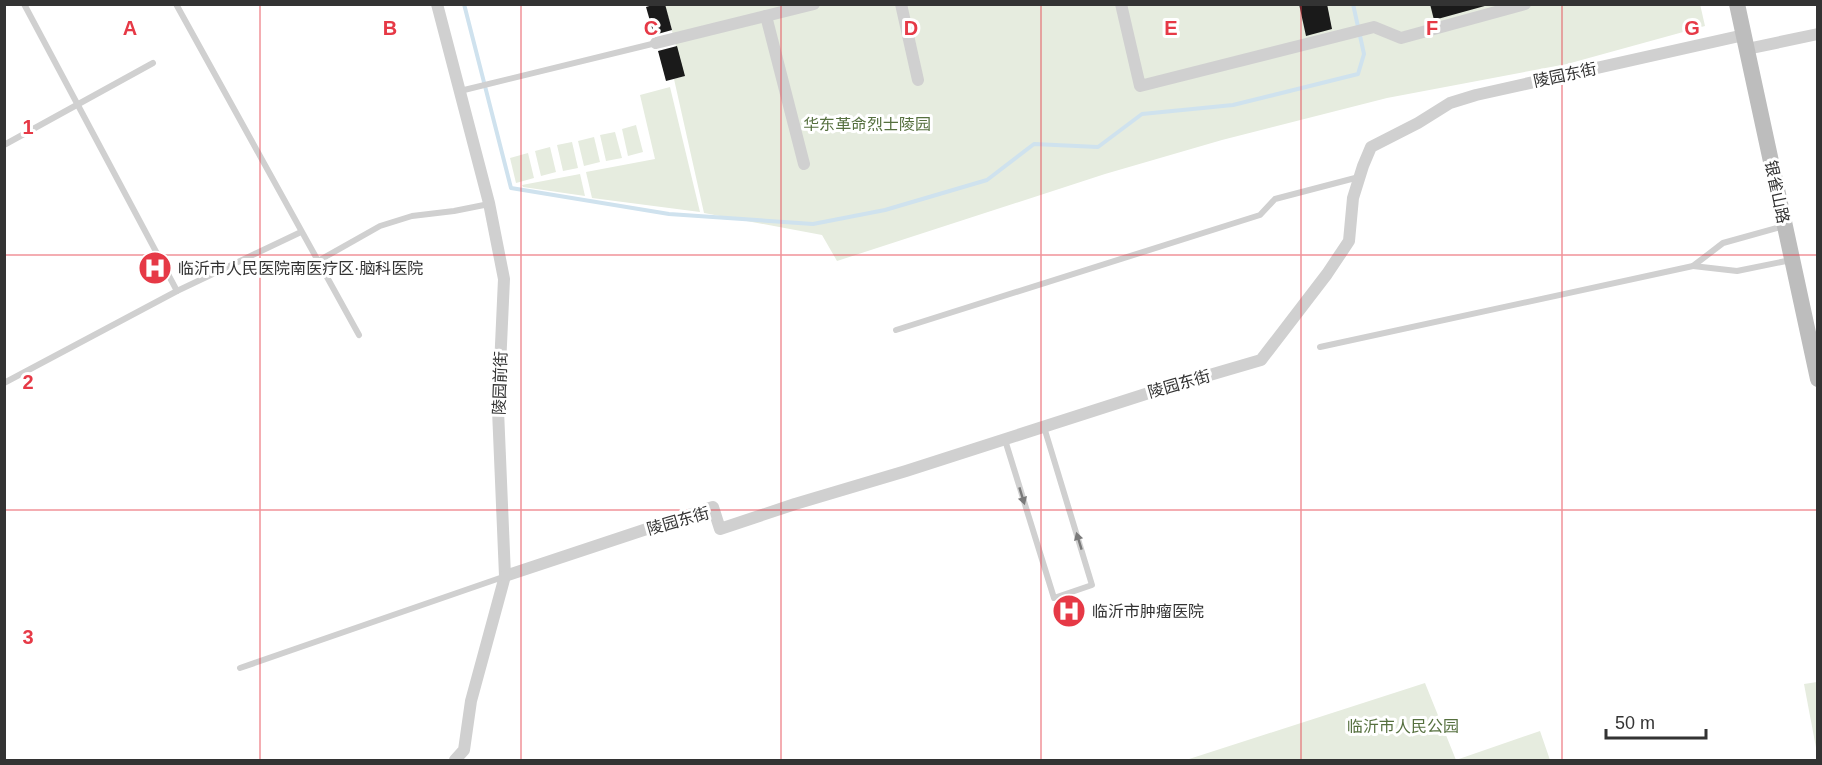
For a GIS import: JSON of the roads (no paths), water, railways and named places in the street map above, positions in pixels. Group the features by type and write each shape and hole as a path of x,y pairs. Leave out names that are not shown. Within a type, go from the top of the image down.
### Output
{"main road":[{"name":"银雀山路","path":"1737,4 1817,376"}],"street":[{"name":"陵园前街","path":"437,4 489,204 504,279 498,410 505,576 471,701 466,755 455,760"},
{"path":"656,43 814,4"},
{"path":"901,4 918,80"},
{"path":"1121,4 1140,86 1374,27 1401,38 1525,4"},
{"path":"766,16 804,164"},
{"name":"陵园东街","path":"505,576 713,507 720,529 1155,391 1261,360 1327,274 1349,240 1353,198 1371,147 1450,104 1476,94 1745,42 1818,34"}],"lane":[{"path":"24,4 177,291"},
{"path":"176,4 359,335"},
{"path":"460,91 656,43"},
{"path":"4,145 153,63"},
{"path":"896,330 1260,215 1275,199 1359,177"},
{"path":"318,261 380,226 412,216 454,212 489,204"},
{"path":"1693,266 1723,243 1784,225"},
{"path":"4,383 177,291 301,232"},
{"path":"1320,347 1693,266 1737,271 1792,259"},
{"path":"1005,440 1054,598 1092,585 1044,427"},
{"path":"240,668 505,576"}],"waterway":[{"path":"464,4 511,188 669,214 813,224 885,210 987,180 1034,144 1098,147 1142,114 1233,105 1358,74 1364,54 1353,4"}],"place":[{"name":"临沂市人民医院南医疗区·脑科医院","path":"155,268"},
{"name":"临沂市肿瘤医院","path":"1069,611"}],"park label":[{"name":"华东革命烈士陵园","path":"867,124"},
{"name":"临沂市人民公园","path":"1403,726"}]}
